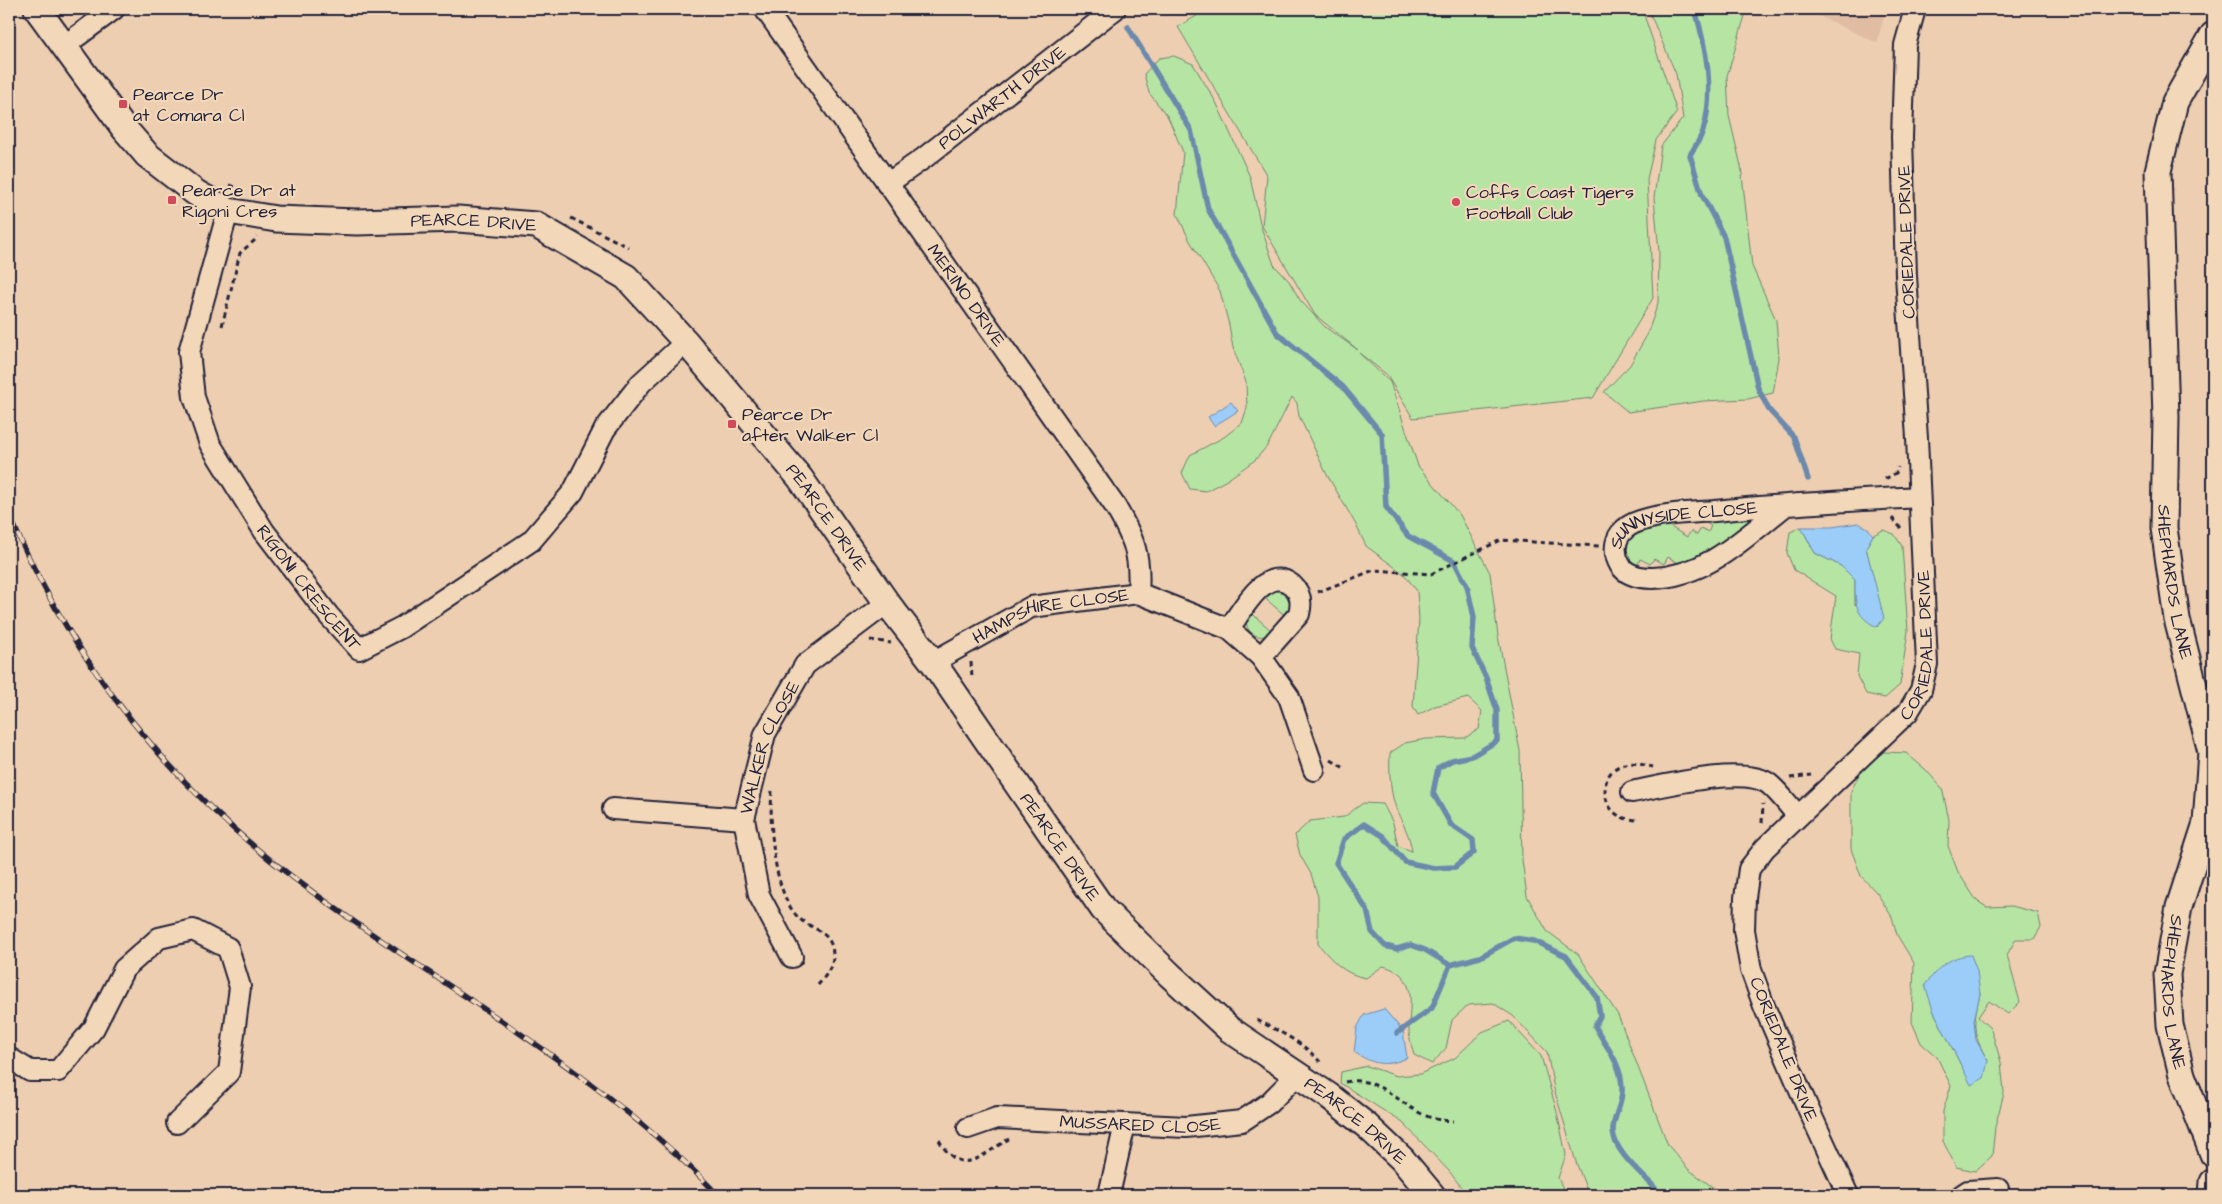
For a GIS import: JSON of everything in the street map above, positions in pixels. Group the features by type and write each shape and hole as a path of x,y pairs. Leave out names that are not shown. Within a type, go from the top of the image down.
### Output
{"street":[{"name":"PEARCE DRIVE","path":"37,9 123,127 147,155 196,193 228,211 276,220 357,222 458,219 536,225 626,277 686,342 800,478 887,603 933,662 1103,908 1170,975 1229,1029 1367,1126 1402,1159 1432,1195"},
{"path":"64,46 114,9"},
{"name":"MERINO DRIVE","path":"765,9 1115,506 1132,535 1140,566 1138,593"},
{"name":"POLWARTH DRIVE","path":"887,184 924,158 1115,9"},
{"name":"CORIEDALE DRIVE","path":"1848,1195 1764,1006 1751,970 1744,930 1745,898 1750,870 1765,848 1908,712 1921,690 1927,664 1906,276 1902,137 1905,45 1914,9"},
{"name":"SHEPHARDS LANE","path":"2213,35 2175,102 2158,172 2166,417 2164,528 2177,619 2211,752 2206,823 2179,907 2167,974 2170,1025 2182,1075 2213,1154"},
{"name":"RIGONI CRESCENT","path":"228,211 189,352 194,397 210,444 264,531 329,616 359,649 402,627 530,541 573,492 605,429 641,383 686,342"},
{"name":"SUNNYSIDE CLOSE","path":"1786,505 1728,550 1695,570 1662,578 1642,578 1628,574 1616,559 1617,540 1630,525 1640,521 1671,515 1786,505 1919,497"},
{"path":"1229,629 1259,587 1268,581 1278,579 1289,582 1296,588 1302,604 1299,614 1261,657"},
{"name":"HAMPSHIRE CLOSE","path":"933,662 1031,607 1138,593 1229,629 1261,657 1289,697 1314,770"},
{"name":"WALKER CLOSE","path":"792,957 759,895 744,819 765,734 805,665 887,603"},
{"path":"1632,792 1708,778 1742,776 1768,783 1798,816"},
{"path":"613,809 744,819"},
{"path":"9,1058 30,1070 58,1071 94,1028 124,969 158,938 193,930 228,948 240,987 229,1072 176,1122"},
{"name":"MUSSARED CLOSE","path":"968,1128 997,1118 1186,1127 1242,1121 1269,1103 1297,1075"},
{"path":"1109,1195 1125,1124"},
{"path":"2212,1195 2213,1182"},
{"path":"1962,1195 1968,1191 1998,1189"}],"path":[{"path":"222,326 240,253 255,240 257,233"},
{"path":"1878,481 1896,473 1900,464"},
{"path":"1890,517 1896,520 1904,532"},
{"path":"1602,552 1604,539"},
{"path":"1312,595 1374,570 1431,574 1483,547 1501,540 1602,546"},
{"path":"866,640 896,643"},
{"path":"971,660 972,682"},
{"path":"1636,820 1623,818 1611,810 1606,801 1604,789 1608,778 1615,769 1624,764 1662,767"},
{"path":"1787,778 1810,776 1817,770"},
{"path":"773,786 770,815 774,857 782,886 793,910 801,919 823,933 832,945 833,960 830,971 818,985"},
{"path":"1250,1016 1292,1038 1311,1052 1322,1065"},
{"path":"1340,1083 1358,1079 1372,1083 1423,1115 1453,1121"},
{"path":"939,1140 946,1152 957,1159 969,1161 982,1158 1012,1138"}],"shaded area":[{"path":"1804,9 1886,9 1877,43"}],"green space":[{"path":"1208,9 1642,9 1677,112 1656,140 1647,179 1653,298 1593,398 1413,418 1386,374 1359,353 1390,382 1418,466 1460,515 1490,573 1498,636 1520,751 1522,860 1527,896 1547,931 1578,954 1618,1015 1668,1145 1688,1169 1718,1191 1719,1195 1592,1195 1586,1188 1576,1162 1554,1089 1547,1052 1513,1016 1493,1003 1468,1005 1452,1020 1446,1048 1432,1064 1414,1055 1409,1034 1410,991 1402,976 1394,970 1383,966 1366,978 1358,976 1339,966 1318,944 1318,897 1311,874 1300,855 1295,835 1310,821 1344,817 1363,803 1383,804 1393,823 1398,846 1412,851 1391,790 1390,753 1405,743 1426,739 1465,738 1479,729 1482,711 1468,698 1435,706 1418,715 1413,707 1419,619 1417,591 1404,574 1366,546 1326,473 1299,416 1297,403 1292,397 1268,445 1255,460 1227,480 1206,491 1190,489 1182,473 1190,455 1224,437 1242,423 1247,408 1246,382 1233,348 1220,291 1190,241 1177,214 1183,152 1168,117 1149,93 1144,74 1159,58 1174,56 1193,64 1216,102 1250,177 1261,227 1274,265 1289,281 1300,300 1325,327 1358,350 1315,315 1262,226 1267,176 1178,27"},
{"path":"1648,9 1747,9 1727,76 1729,116 1741,166 1752,266 1776,320 1779,358 1773,393 1748,399 1704,401 1628,412 1604,392 1630,365 1647,335 1658,303 1659,252 1654,198 1661,146 1683,118 1676,74"},
{"path":"1765,516 1685,567 1668,557 1664,564 1654,559 1650,564 1640,559 1638,564 1652,571 1637,570 1627,562 1623,542 1629,535 1664,523 1687,537 1691,531 1697,535 1701,528 1708,532 1711,526 1699,519"},
{"path":"1801,527 1815,553 1841,566 1855,580 1855,605 1873,578 1866,548 1873,535 1883,530 1894,534 1902,546 1908,631 1900,685 1885,698 1866,694 1857,676 1859,654 1835,649 1830,639 1836,596 1794,570 1787,553 1790,532"},
{"path":"1278,589 1287,593 1292,601 1288,618 1261,595"},
{"path":"1248,610 1274,633 1261,636 1251,633 1246,623"},
{"path":"1884,752 1906,753 1925,769 1942,788 1949,820 1948,846 1958,872 1977,901 1987,907 2012,906 2038,913 2041,927 2034,939 2016,939 2007,955 2020,1002 2008,1014 1989,1001 1978,1017 1991,1029 2001,1062 2004,1093 1995,1127 1992,1156 1975,1171 1956,1167 1943,1141 1943,1111 1951,1086 1937,1057 1921,1043 1912,1022 1914,963 1897,935 1892,917 1877,893 1861,876 1851,849 1851,791 1863,767","holes":["1980,993 1975,1028 1976,1035 1988,1061 1962,1067 1933,1010"]},
{"path":"1509,1021 1541,1056 1557,1112 1566,1155 1558,1178 1566,1195 1467,1195 1449,1171 1403,1123 1340,1083 1341,1072 1367,1066 1397,1076 1420,1074 1455,1058 1482,1032"}],"water":[{"path":"1231,402 1238,411 1214,426 1208,417"},
{"path":"1858,523 1868,528 1873,535 1866,548 1884,618 1877,627 1869,623 1857,608 1855,580 1841,566 1815,553 1801,527 1832,527"},
{"path":"1971,955 1977,971 1980,994 1974,1020 1976,1040 1988,1061 1984,1078 1971,1085 1933,1010 1925,985 1950,960"},
{"path":"1384,1009 1403,1031 1407,1058 1392,1063 1374,1062 1354,1052 1357,1028 1364,1015"}],"waterway":[{"path":"1695,9 1706,54 1709,85 1707,116 1703,131 1690,155 1702,195 1724,237 1758,388 1769,410 1794,437 1808,479"},
{"path":"1128,27 1191,130 1208,209 1277,333 1343,387 1382,434 1386,507 1408,536 1454,561 1467,586 1474,617 1472,648 1486,678 1497,710 1497,741 1472,756 1452,760 1438,768 1433,793 1451,825 1473,840 1474,852 1455,867 1434,868 1405,862 1383,836 1364,824 1344,839 1336,863 1367,910 1372,932 1385,946 1397,949 1411,945 1425,950 1450,965 1480,957 1514,938 1534,941 1566,956 1597,997 1600,1016 1595,1026 1613,1056 1619,1072 1622,1094 1613,1125 1614,1138 1623,1154 1655,1188 1658,1195"},
{"path":"1397,1033 1432,1008 1450,965"}],"railway":[{"path":"9,514 32,564 58,613 87,659 119,704 191,788 273,862 328,904 559,1060 614,1102 668,1147 718,1195"}],"place":[{"name":"Pearce Dr at Comara Cl","path":"123,104"},
{"name":"Pearce Dr at Rigoni Cres","path":"172,200"},
{"name":"Coffs Coast Tigers Football Club","path":"1456,202"},
{"name":"Pearce Dr after Walker Cl","path":"732,424"}]}
